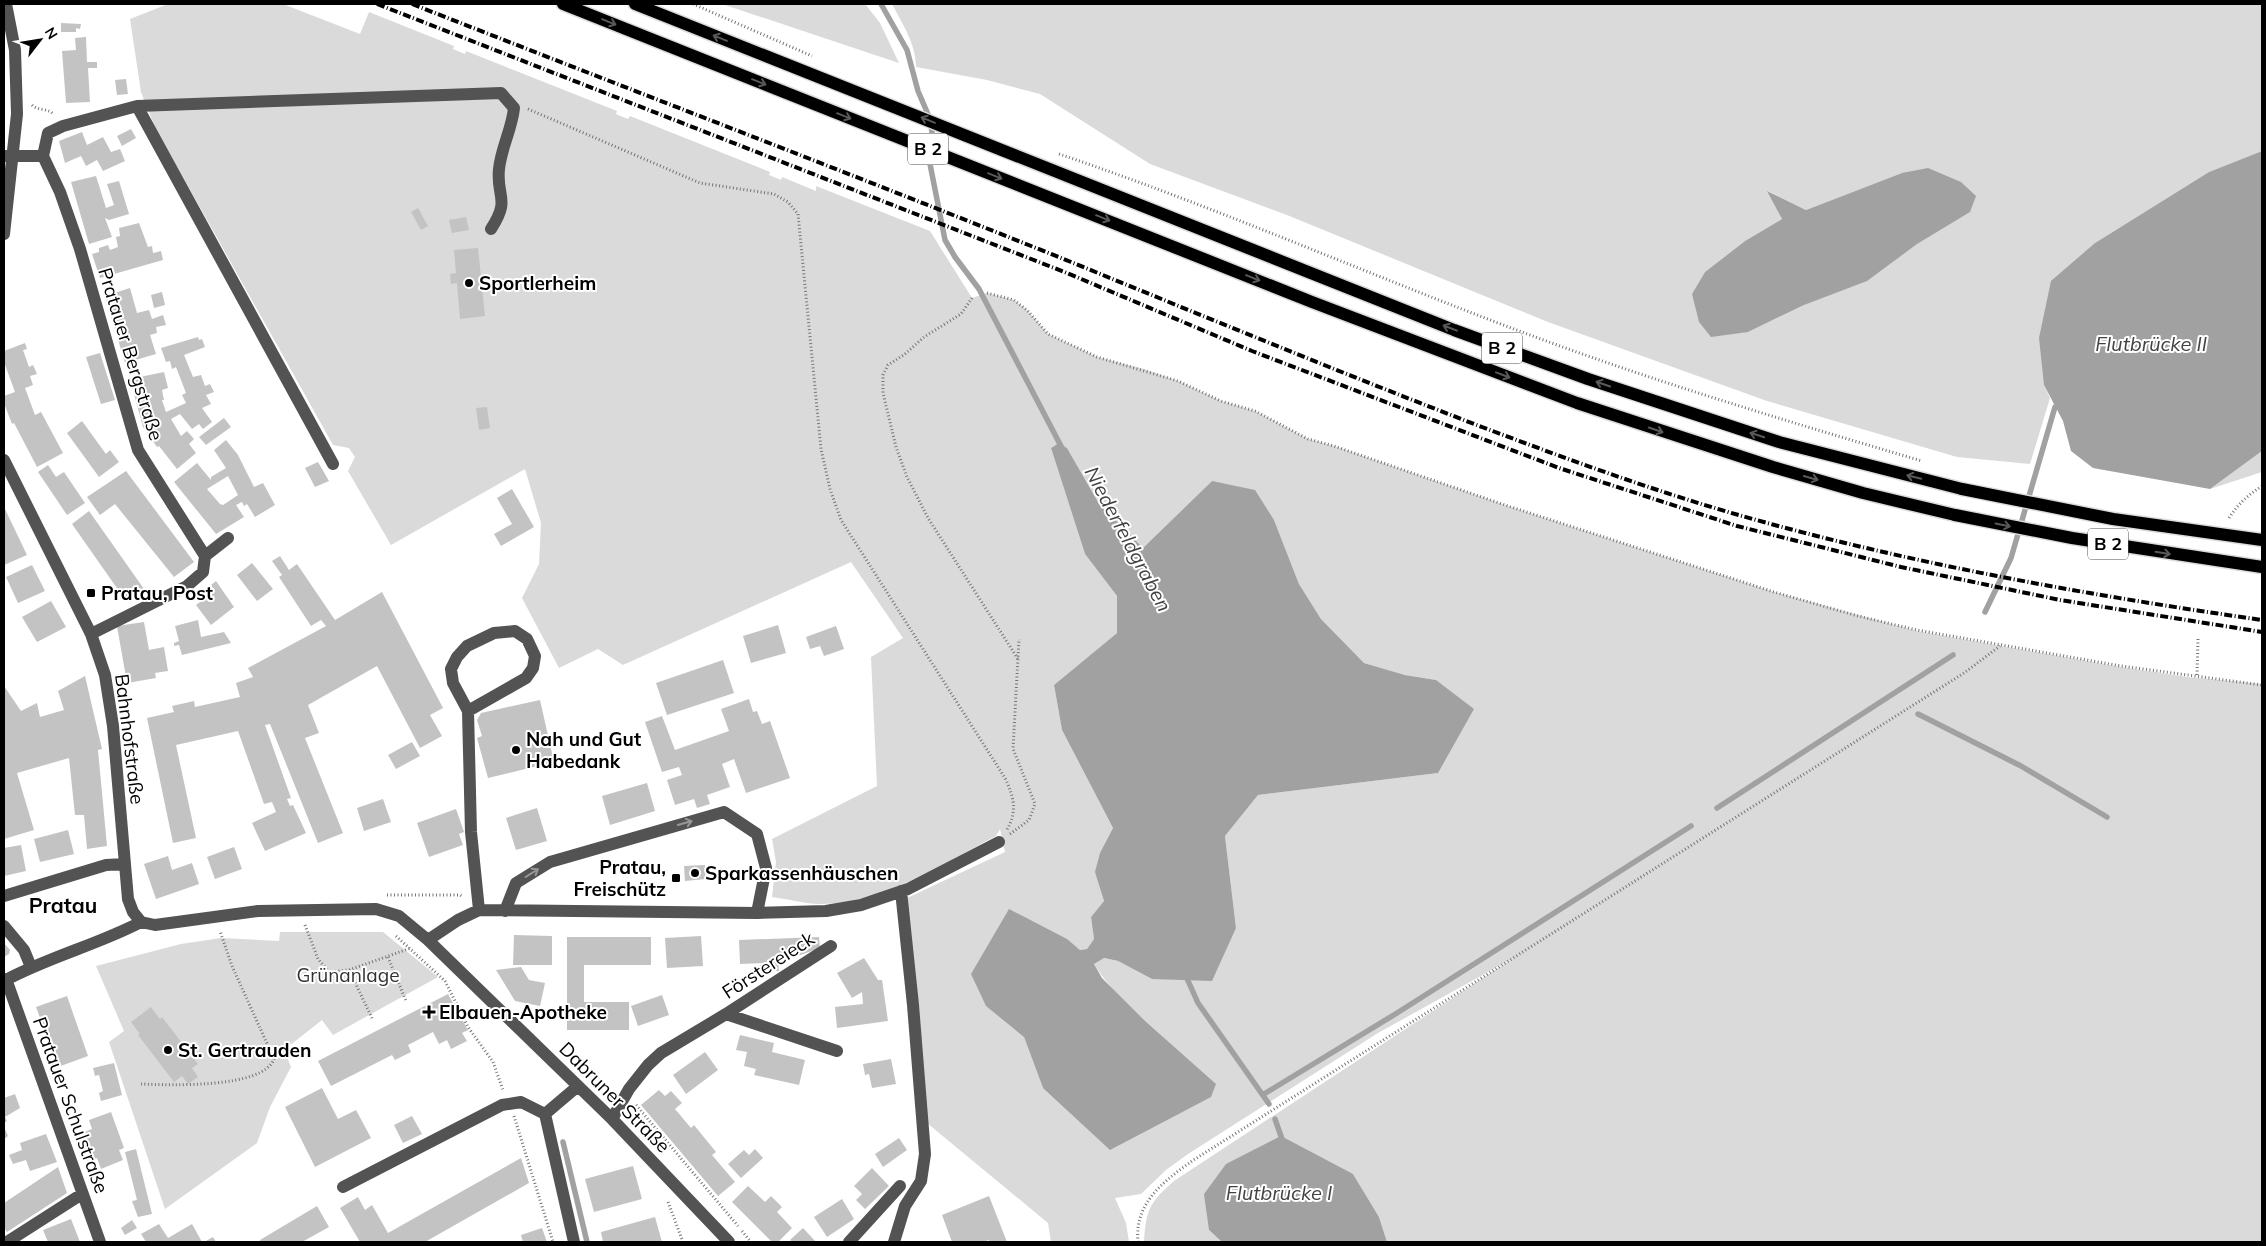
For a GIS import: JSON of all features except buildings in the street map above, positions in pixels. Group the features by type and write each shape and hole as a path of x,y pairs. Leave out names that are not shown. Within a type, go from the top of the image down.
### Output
{"main road":[{"name":"B 2","path":"563,4 1312,302 1577,403 1773,467 1955,515 2082,540 2262,566"},
{"name":"B 2","path":"635,4 1446,327 1588,379 1779,442 1962,489 2113,519 2262,540"}],"street":[{"path":"4,234 9,156 17,104 15,50 6,4"},
{"path":"9,156 43,156 48,133 63,126 137,106 501,93 514,108 512,124 499,170 504,201 499,217 491,229"},
{"path":"137,106 333,464"},
{"name":"Pratauer Bergstraße","path":"43,156 60,192 80,249 138,450 206,556"},
{"name":"Bahnhofstraße","path":"4,460 91,634 105,675 128,899 133,912 141,922"},
{"path":"91,634 187,586 203,572 206,556 228,538"},
{"path":"468,711 526,678 532,668 535,656 527,639 515,631 494,633 468,646 457,657 451,669 453,683 468,711 471,832 479,910"},
{"path":"505,911 516,883 550,862 724,812 757,834 766,868 757,913"},
{"path":"428,940 458,920 479,910 757,913 826,911 861,905 901,891 999,842"},
{"path":"4,896 106,865 125,864"},
{"path":"894,1242 905,1206 921,1181 925,1154 913,1005 901,891"},
{"name":"Dabruner Straße","path":"141,922 155,925 218,915 376,909 399,916 428,940 612,1119 729,1242"},
{"path":"5,980 31,967 112,937 141,922"},
{"path":"4,926 24,950 31,967"},
{"name":"Förstereieck","path":"612,1119 625,1095 648,1065 661,1053 726,1014 831,946"},
{"name":"Pratauer Schulstraße","path":"5,980 100,1242"},
{"name":"Förstereieck","path":"726,1014 837,1051"},
{"path":"546,1114 578,1086"},
{"path":"343,1187 502,1105 521,1102 546,1114"},
{"path":"546,1114 574,1242"},
{"path":"849,1242 900,1186"},
{"path":"7,1242 82,1194"}],"path":[{"path":"693,4 796,50"},
{"path":"501,93 536,113 700,183 774,194 788,202 798,214 821,450 830,489 841,520 1006,778 1014,798 1013,820 999,842"},
{"path":"17,104 32,104 36,108 50,111 63,126"},
{"path":"1053,152 1141,182 1550,342 1704,396 1930,463"},
{"path":"986,293 1014,300 1027,310 1048,334 1097,357 1169,378 1221,401 1255,412 1308,439 1774,592 1917,630 2121,666 2262,685"},
{"path":"972,298 961,314 924,337 905,354 888,365 883,375 884,393 896,447 907,477 928,518 1018,659"},
{"path":"2229,518 2235,508 2262,486"},
{"path":"999,842 1029,820 1035,804 1013,749 1019,639"},
{"path":"2197,675 2198,639"},
{"path":"1138,1242 1141,1213 1154,1192 1192,1161 1964,673 2000,645"},
{"path":"376,909 384,895 460,895 479,910"},
{"path":"302,911 306,932 318,959 329,972 349,970 388,957 428,940"},
{"path":"141,1084 181,1086 235,1082 263,1072 272,1065 274,1059 221,938 218,915"},
{"path":"394,934 445,981 468,1027 493,1062 510,1104 553,1242"},
{"path":"388,957 406,1001"},
{"path":"349,970 373,1020"},
{"path":"625,1095 652,1123 751,1242"},
{"path":"667,1200 683,1242"}],"green space":[{"path":"168,4 283,4 360,34 369,12 454,46 453,49 465,54 466,51 617,111 616,114 628,119 630,116 770,172 769,175 781,180 782,177 816,191 816,186 930,231 972,298 987,293 1014,300 1027,310 1048,334 1097,357 1144,369 1178,381 1221,401 1255,411 1308,439 1774,592 1917,631 2121,667 2188,677 2262,684 2262,1242 1387,1242 1379,1217 1353,1174 1209,1230 1222,1242 1144,1242 1146,1222 1150,1208 1159,1195 1174,1181 1515,957 1378,1033 1188,1154 1166,1170 1141,1194 1115,1198 1126,1223 1129,1242 1051,1242 1048,1223 927,1123 907,898 1005,852 1000,829 996,836 934,870 867,897 821,904 772,897 776,862 772,839 877,786 871,657 903,638 851,562 623,665 598,649 559,668 522,598 539,564 541,523 525,469 391,545 348,471 355,457 349,448 333,445 155,127 141,92 130,19","holes":["1059,443 1067,448 1098,502 1143,548 1212,481 1274,520 1299,584 1321,619 1364,663 1405,675 1436,680 1438,773 1258,795 1225,836 1236,928 1152,979 1118,961 1103,958 1094,964 1105,980 1134,1011 1215,1084 1043,1088 1024,1037 1066,939 1080,950 1087,949 1094,939 1091,917 1104,901 1098,879 1098,863 1113,828 1062,730 1054,685 1117,633 1117,596 1085,554 1051,448"]},
{"path":"722,4 865,4 880,23 899,63"},
{"path":"892,4 2262,4 2262,151 2209,172 2095,243 2044,385 2050,398 2030,464 1957,457 1767,401 1548,322 1287,215 1150,164 1040,94 987,80 916,67 911,42","holes":["1902,173 1970,212 1804,305 1748,332 1692,295 1705,272 1745,241 1782,219 1768,191 1806,210"]},
{"path":"2262,451 2262,472 2210,489"},
{"name":"Grünanlage","path":"280,932 383,932 438,977 333,1035 322,1020 284,1050 291,1067 270,1107 257,1143 165,1209 109,1042 124,1031 96,966 181,944 221,938 279,941"}],"water":[{"name":"Flutbrücke II","path":"2262,151 2262,451 2210,489 2093,468 2071,451 2063,421 2044,385 2039,338 2051,281 2095,243 2209,172"},
{"path":"1928,168 1961,182 1976,196 1970,212 1917,244 1867,281 1804,305 1748,332 1711,337 1699,322 1692,294 1705,272 1745,241 1782,219 1767,191 1806,210 1902,173"},
{"path":"1059,443 1067,448 1098,502 1143,548 1212,481 1255,490 1274,520 1299,584 1321,619 1364,663 1405,675 1436,680 1474,709 1438,773 1258,795 1225,836 1236,928 1212,981 1152,979 1118,961 1104,958 1094,964 1102,978 1145,1021 1216,1084 1211,1097 1110,1150 1043,1088 1024,1037 986,1006 971,974 1009,909 1067,939 1080,950 1087,949 1094,939 1091,917 1104,901 1095,872 1100,853 1113,828 1062,730 1054,685 1117,633 1117,596 1085,554 1051,448"},
{"name":"Flutbrücke I","path":"1281,1136 1353,1174 1379,1217 1387,1242 1222,1242 1209,1230 1204,1194 1226,1164"}],"waterway":[{"name":"Niederfeldgraben","path":"881,4 907,50 918,91 930,119 933,139 930,164 945,240 979,289 1063,450"},
{"path":"1985,612 2011,558 2055,407"},
{"path":"1717,808 1953,655"},
{"path":"1918,714 2021,766 2107,817"},
{"path":"1264,1094 1397,1013 1691,826"},
{"name":"Niederfeldgraben","path":"1185,974 1198,1003 1269,1104"},
{"name":"Niederfeldgraben","path":"1275,1119 1283,1142"},
{"path":"563,1142 587,1242"}],"railway":[{"path":"377,4 1067,273 1252,351 1559,468 1737,526 1901,567 2060,600 2262,632"},
{"path":"412,4 989,229 1430,407 1643,485 1742,516 1870,549 2065,589 2262,620"}],"place":[{"name":"Sportlerheim","path":"469,283"},
{"name":"Pratau, Post","path":"91,593"},
{"name":"Nah und Gut Habedank","path":"516,750"},
{"name":"Sparkassenhäuschen","path":"695,873"},
{"name":"Pratau, Freischütz","path":"676,878"},
{"name":"Elbauen-Apotheke","path":"429,1012"},
{"name":"St. Gertrauden","path":"168,1050"}],"district":[{"name":"Pratau","path":"63,906"}]}
